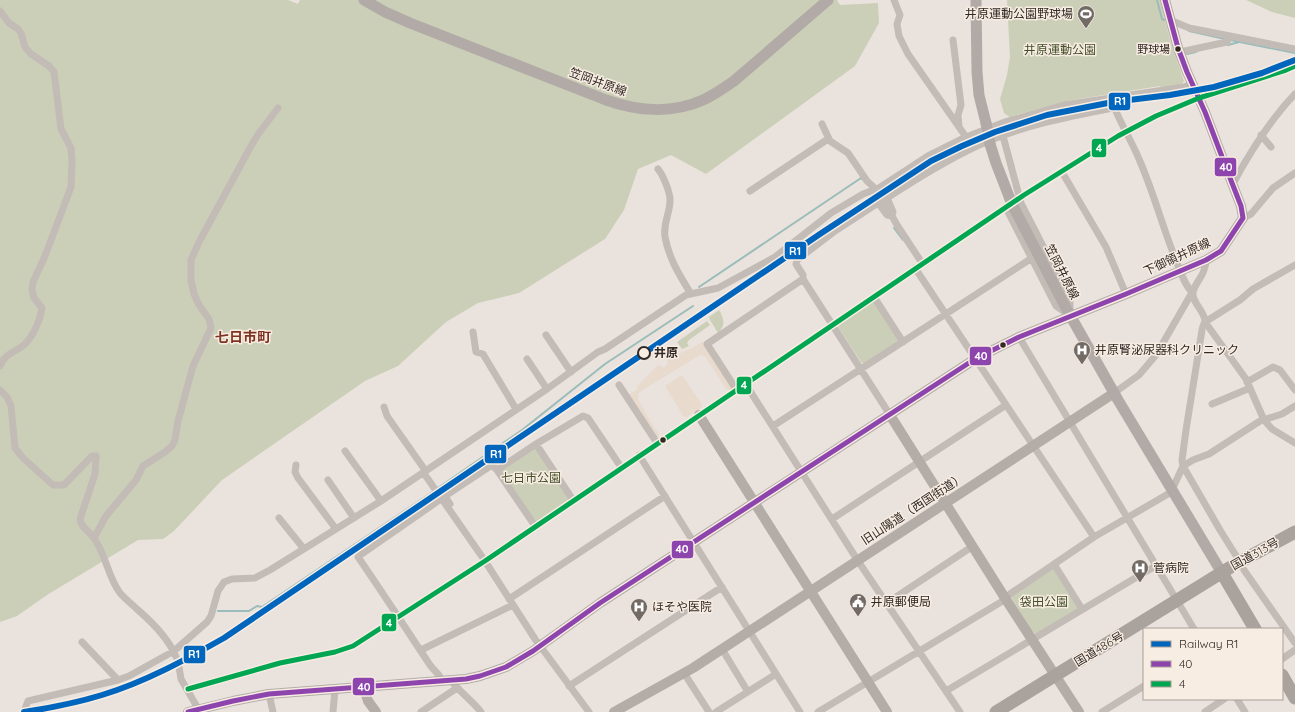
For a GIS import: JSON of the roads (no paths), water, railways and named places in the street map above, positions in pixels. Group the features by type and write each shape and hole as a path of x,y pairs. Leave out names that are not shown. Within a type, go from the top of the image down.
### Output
{"highway":[{"name":"国道313号","path":"1254,628 1224,577 1295,532"},
{"name":"国道313号","path":"1242,566 1295,541"},
{"name":"国道486号","path":"1011,712 1058,679 1224,577"},
{"name":"国道486号","path":"1148,628 1180,604"},
{"name":"国道486号","path":"996,712 1143,631"},
{"path":"1283,677 1295,698"}],"main road":[{"name":"笠岡井原線","path":"364,0 385,12 410,23 622,106 660,110 688,105 702,100 734,81 828,0"},
{"name":"笠岡井原線","path":"976,0 977,72 979,95 990,144 1012,203 1071,316 1114,393 1224,577"}],"street":[{"path":"894,0 900,15 897,24 899,36 908,54 966,137"},
{"path":"1165,0 1180,52 1241,206 1243,218 1251,214 1273,188 1295,174"},
{"path":"0,11 9,23 21,33 25,47 31,54 49,66 54,72 61,129 71,148 72,160 71,188 45,256 33,282 32,290 34,298 42,308 40,317 26,343 9,354 0,366"},
{"path":"1170,20 1189,28 1229,39 1295,49"},
{"path":"1180,52 1229,39"},
{"path":"953,40 961,104 958,115 959,127"},
{"path":"188,689 215,680 280,663 345,649 364,640 485,561 656,443 874,298 922,263 1012,203 1125,132 1199,98 1295,66"},
{"path":"24,712 26,703 31,700 76,691 118,680 175,654 210,619 218,591 224,582 255,578 304,549 381,501 547,389 598,352 606,349 686,295 718,288 764,264 831,213 863,194 875,189 928,156 966,137 1005,122 1056,108 1090,100 1184,87 1192,84"},
{"path":"1232,183 1261,135 1295,94"},
{"path":"94,538 106,516 136,480 143,466 165,452 176,440 178,421 192,366 211,328 210,319 199,305 194,294 191,280 192,260 199,242 251,146 278,108"},
{"path":"892,216 893,212 887,198 952,158 978,146 1039,123 1114,108 1139,159 1168,242 1180,271 1187,286 1193,293 1205,322 1248,385 1264,420 1272,429 1295,443"},
{"path":"822,124 828,139 848,153 867,181 880,194 922,263"},
{"path":"1261,135 1271,148"},
{"path":"1003,136 1012,203 1032,258 1056,306 1071,316"},
{"path":"750,191 828,139"},
{"path":"658,169 662,174 670,199 665,222 665,237 667,245 672,261 691,294"},
{"path":"1062,172 1106,247 1126,294"},
{"path":"892,216 887,215 878,203 834,231 797,260 796,264 803,275 803,279 1079,712"},
{"name":"下御領井原線","path":"196,711 269,694 363,686 450,683 506,668 540,646 600,603 975,359 1020,337 1206,260 1221,251 1243,218"},
{"path":"773,426 1032,258"},
{"name":"旧山陽道（西国街道）","path":"614,712 684,673 722,649 1070,422 1139,375 1156,356 1193,293 1205,270 1206,260"},
{"path":"1295,265 1253,289 1240,300 1205,322 1202,330 1182,460 1183,466 1242,566 1295,643"},
{"path":"915,268 1094,538"},
{"path":"736,389 707,344 803,279"},
{"path":"874,298 903,342"},
{"path":"472,332 476,352 483,354 516,409"},
{"path":"546,335 571,372"},
{"path":"1020,337 1193,628"},
{"path":"527,359 547,389"},
{"path":"1212,404 1248,385 1272,367 1280,370 1295,390"},
{"path":"745,383 858,560 960,712"},
{"path":"619,385 656,443"},
{"path":"0,390 11,406 15,448 22,458 53,485 64,485 92,456 96,456 97,460 95,474 80,519 82,526 94,538 120,593 145,616 168,642 175,654"},
{"path":"832,519 1006,405"},
{"path":"818,712 1005,598 1094,538 1168,494 1172,490 1183,466 1193,460 1209,454 1264,420 1282,414 1295,406"},
{"path":"384,407 387,416 441,499 456,518 485,561 540,646 589,712"},
{"path":"497,470 536,444 583,416 588,418 621,467"},
{"path":"696,417 866,684 887,712"},
{"path":"536,444 573,500"},
{"path":"345,451 381,501"},
{"path":"639,455 695,542 800,712"},
{"path":"296,465 298,478 336,529"},
{"path":"456,518 456,513 445,496 492,465 497,470 535,526"},
{"path":"328,480 354,518"},
{"path":"420,650 511,602 665,496"},
{"path":"441,499 358,558 399,616 431,667 481,712"},
{"path":"279,518 304,549"},
{"path":"887,603 973,546"},
{"path":"1054,564 1082,609"},
{"path":"946,691 1157,565"},
{"path":"569,686 722,587"},
{"path":"82,642 118,680"},
{"path":"722,649 748,692"},
{"path":"1283,658 1295,650"},
{"path":"179,667 181,679 188,689 196,711"},
{"path":"684,673 709,712"},
{"path":"716,712 776,674"},
{"path":"421,712 450,683"},
{"path":"866,684 880,712"},
{"path":"363,686 368,701 376,712"},
{"path":"1102,712 1143,687"},
{"path":"333,712 335,689"},
{"path":"269,694 273,712"},
{"path":"1205,712 1223,700"},
{"path":"1238,700 1245,712"}],"waterway":[{"path":"1157,0 1162,19 1164,20"},
{"path":"1189,31 1225,39"},
{"path":"1230,40 1295,53"},
{"path":"1228,45 1239,42"},
{"path":"1187,54 1196,52"},
{"path":"699,287 861,178 862,179"},
{"path":"894,228 903,240"},
{"path":"438,488 522,430 605,364 693,306"},
{"path":"218,611 249,611 257,606 262,607 434,491"}],"tunnel":[{"path":"1056,109 1059,117"}],"rail line":[{"name":"R1","path":"24,712 73,703 118,690 164,670 224,638 820,234 931,161 995,132 1047,115 1113,102 1170,95 1214,87 1262,73 1295,60"}],"place":[{"name":"井原運動公園野球場","path":"1086,29"},
{"name":"野球場","path":"1178,49"},
{"name":"井原","path":"644,353"},
{"name":"井原腎泌尿器科クリニック","path":"1082,365"},
{"name":"菅病院","path":"1140,583"},
{"name":"井原郵便局","path":"858,617"},
{"name":"ほそや医院","path":"639,622"}],"district":[{"name":"七日市町","path":"243,337"}],"park label":[{"name":"井原運動公園","path":"1060,50"},
{"name":"七日市公園","path":"531,478"},
{"name":"袋田公園","path":"1044,602"}]}
